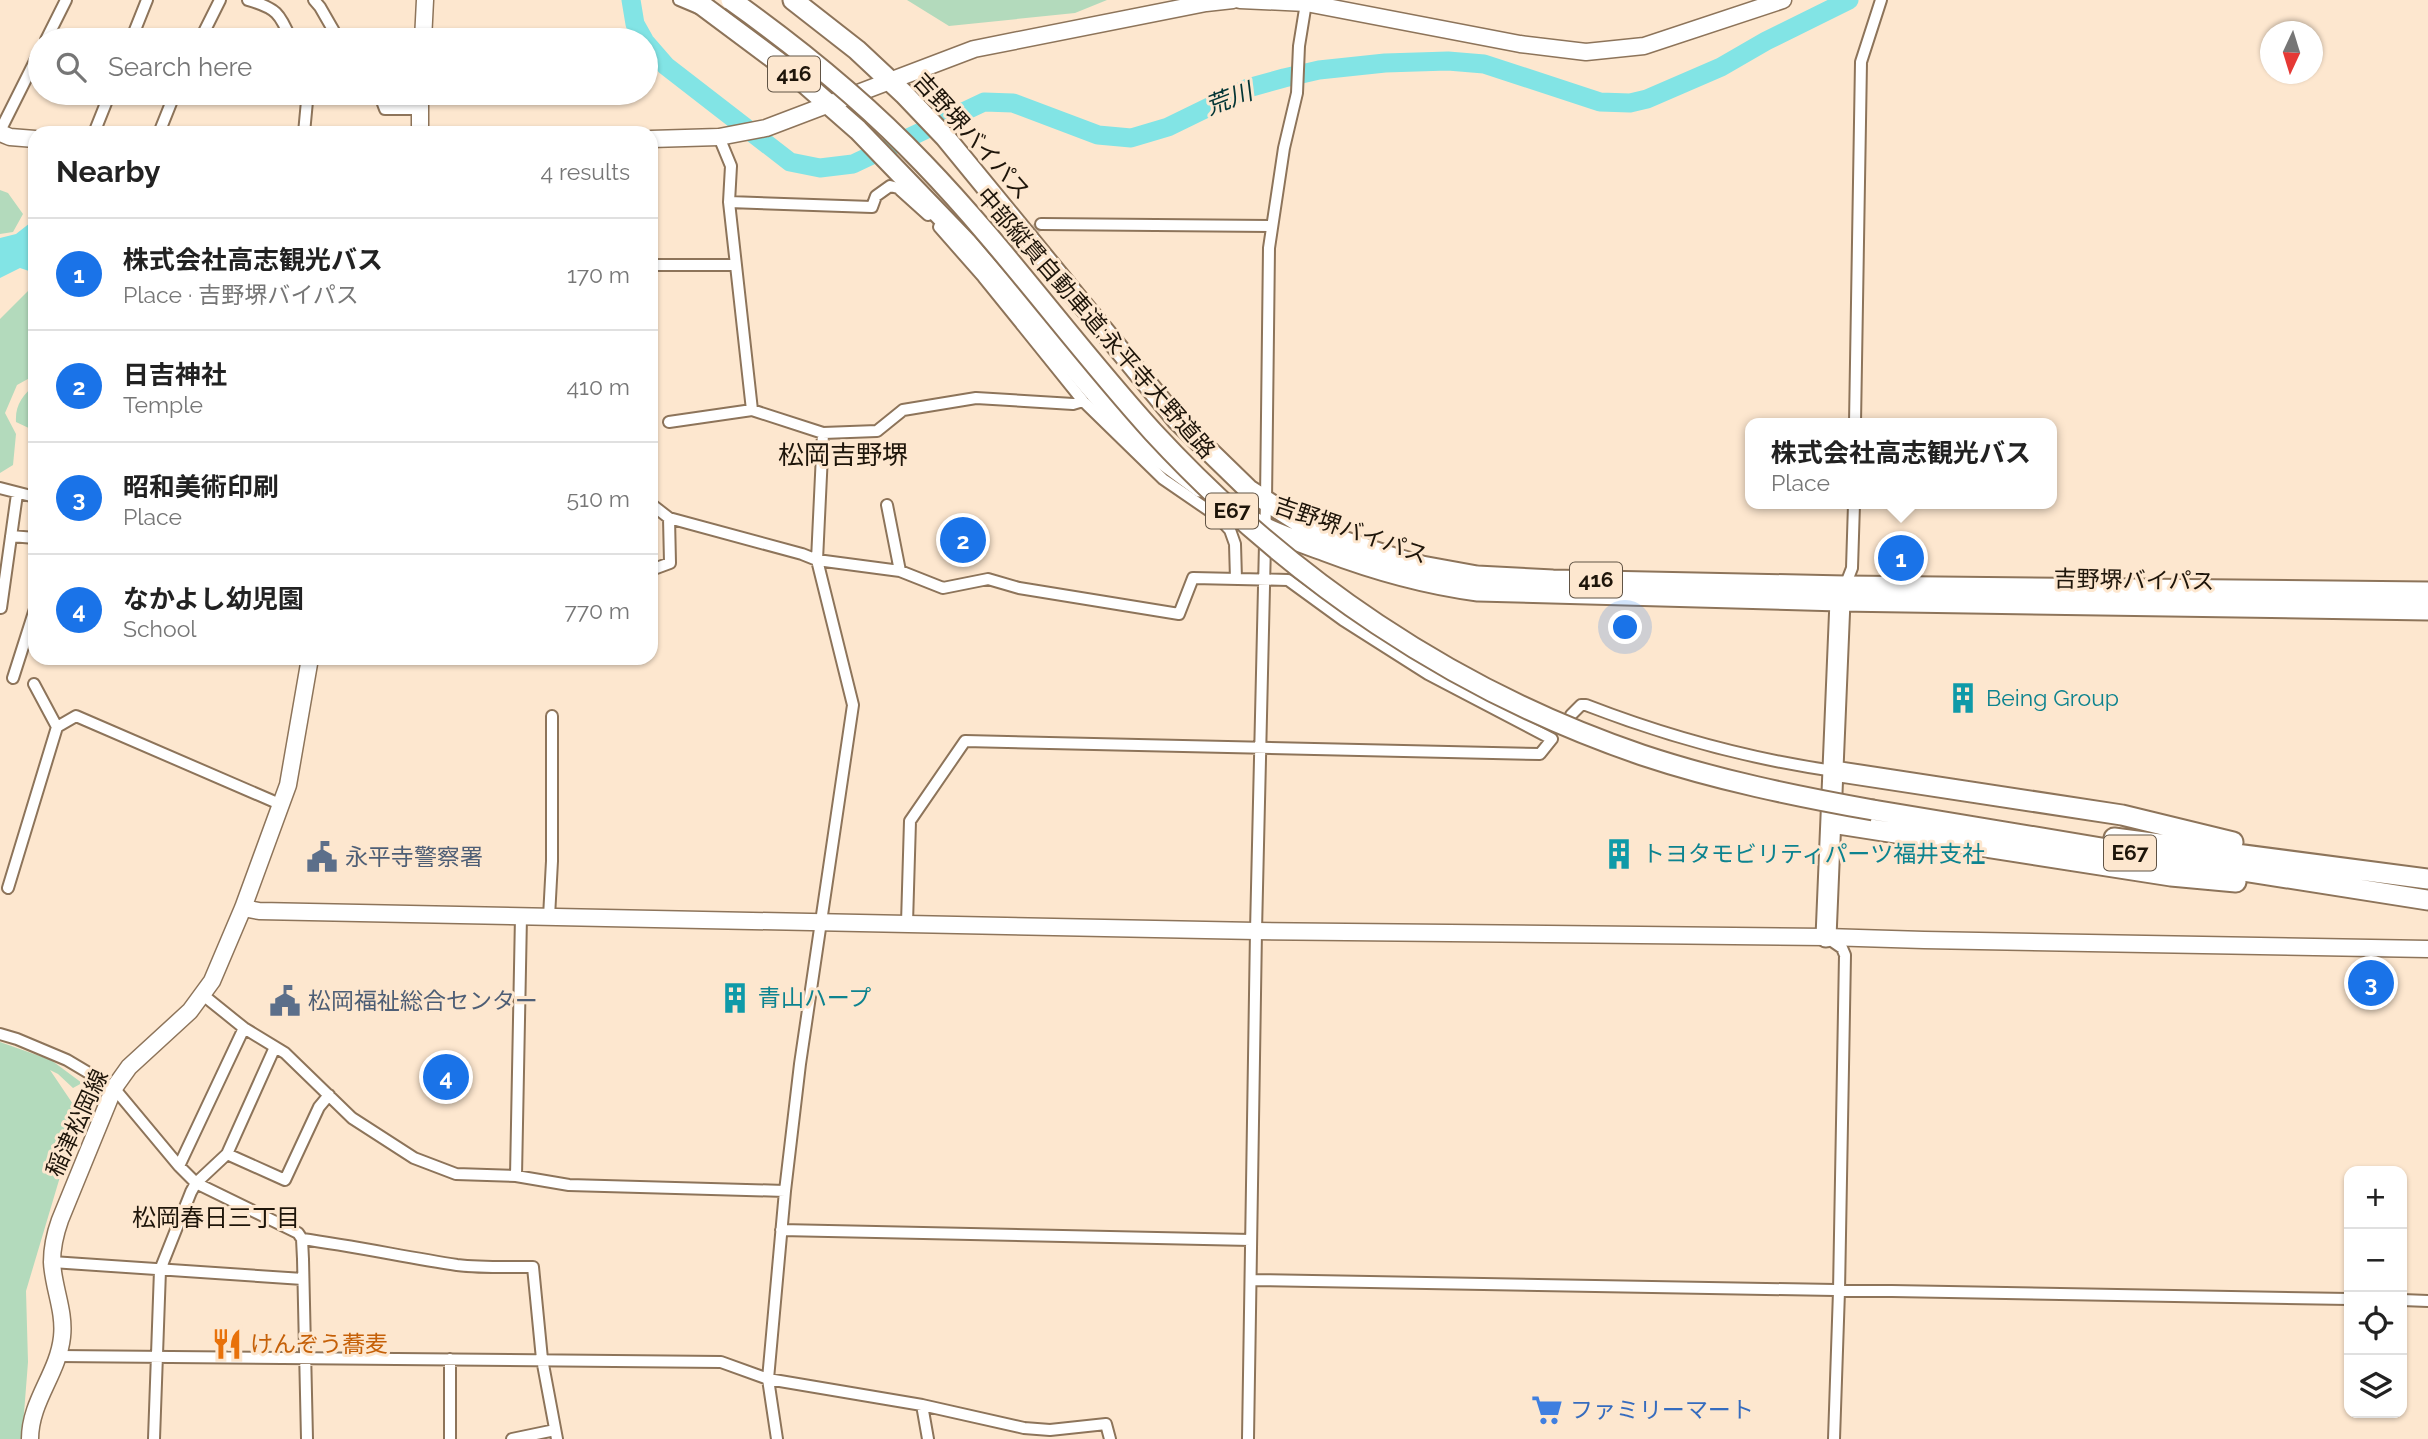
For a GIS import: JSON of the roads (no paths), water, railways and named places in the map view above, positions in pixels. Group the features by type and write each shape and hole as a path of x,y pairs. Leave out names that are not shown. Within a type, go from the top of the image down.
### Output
{"highway":[{"name":"吉野堺バイパス","path":"695,0 754,43 868,140 966,242 1123,425 1150,450 1175,470 1265,527 1390,573 1429,584 1478,591 1842,594 2428,592"},
{"name":"中部縦貫自動車道;永平寺大野道路","path":"731,0 813,61 887,127 962,205 1121,396 1186,467 1252,530 1362,615 1478,685 1519,706 1601,740 1728,780 1873,810 2418,898"},
{"name":"吉野堺バイパス","path":"793,0 857,50 945,138 1177,420 1234,477 1304,524 1359,547 1422,566 1477,576 1842,594 2428,610"},
{"path":"1826,936 1842,594"},
{"path":"1834,771 2122,815 2314,863"},
{"name":"中部縦貫自動車道;永平寺大野道路","path":"1914,816 2169,844 2420,877"},
{"path":"1832,823 2171,876 2346,888"}],"street":[{"path":"52,28 66,0"},
{"path":"136,28 147,0"},
{"path":"206,28 220,0"},
{"path":"248,0 270,6 286,28"},
{"path":"314,0 332,28"},
{"path":"424,28 425,0"},
{"path":"679,0 713,15"},
{"path":"658,139 719,137 766,128 967,51 1206,3 1233,0"},
{"path":"1240,0 1306,3 1520,44 1586,52 1644,46 1783,0"},
{"path":"1855,418 1861,62 1881,0"},
{"path":"1248,1439 1270,226 1297,93 1299,46 1306,3"},
{"path":"28,75 0,132 10,137 28,138"},
{"path":"97,126 105,105"},
{"path":"162,126 170,105"},
{"path":"304,126 306,105"},
{"path":"384,105 385,109 402,105"},
{"path":"420,105 421,126"},
{"path":"719,137 731,166 729,202 752,410"},
{"path":"729,202 872,207 876,196 884,188 898,188 986,275 1083,401 1163,479 1217,516 1230,530 1236,544 1236,579"},
{"path":"1041,224 1270,226"},
{"path":"658,265 736,265"},
{"path":"669,422 752,410 823,433 877,431 902,411 976,398 1073,404 1083,401"},
{"path":"777,1439 768,1379 785,1191 800,1063 823,922 853,705 817,560 823,433"},
{"path":"0,488 28,496"},
{"path":"1,607 17,494"},
{"path":"887,505 900,571"},
{"path":"658,509 669,518 817,560 900,571 943,588 988,579 1019,588 1179,614 1194,578 1288,580 1343,620 1428,674 1555,735 1539,754 965,741 910,821 907,923"},
{"path":"1842,594 1852,568 1854,509"},
{"path":"658,567 670,563 669,518"},
{"path":"11,536 28,537"},
{"path":"13,678 28,631"},
{"name":"稲津松岡線","path":"30,1439 31,1418 58,1356 62,1338 52,1262 54,1237 60,1220 114,1088 129,1067 190,1011 212,981 282,805 296,750 309,665"},
{"path":"34,684 57,727"},
{"path":"1571,715 1581,705 1586,705 1656,729 1751,756 1834,771"},
{"path":"8,888 57,727 76,716 282,805"},
{"path":"548,917 552,861 552,716"},
{"path":"243,908 259,911 1256,931 1826,936 2428,949"},
{"path":"516,1176 521,916"},
{"path":"1826,936 1842,948 1845,956 1834,1439"},
{"path":"203,995 244,1028 285,1053 352,1118 414,1158 456,1174 516,1176 569,1185 785,1191"},
{"path":"179,1166 244,1028"},
{"path":"0,1034 67,1060 114,1088 179,1166 197,1183 298,1233 302,1239 307,1439"},
{"path":"154,1439 160,1270 191,1192 227,1154 275,1047"},
{"path":"227,1154 285,1180 319,1107 329,1095"},
{"path":"781,1230 1251,1240"},
{"path":"302,1239 364,1247 459,1265 492,1268 533,1267 542,1359 556,1434 512,1439"},
{"path":"52,1262 303,1279"},
{"path":"1251,1280 2344,1299"},
{"path":"2407,1300 2428,1301"},
{"path":"58,1356 721,1362 768,1379 922,1405 1025,1434 1106,1424 1110,1439"},
{"path":"450,1359 450,1439"},
{"path":"922,1405 928,1439"}],"water":[{"path":"28,225 28,271 20,268 0,278 0,238 16,234"}],"waterway":[{"name":"荒川","path":"631,0 637,28"},
{"name":"荒川","path":"658,57 666,66 790,162 820,168 853,164 984,102 1013,103 1098,135 1131,138 1168,127 1248,88 1319,70 1385,63 1448,61 1484,64 1600,102 1630,103 1647,99 1721,67 1766,41 1849,0"}],"tunnel":[{"path":"988,273 1041,224"}],"place":[{"name":"日吉神社","path":"963,540"},
{"name":"株式会社高志観光バス","path":"1901,558"},
{"name":"Being Group","path":"1963,698"},
{"name":"トヨタモビリティパーツ福井支社","path":"1619,854"},
{"name":"永平寺警察署","path":"322,857"},
{"name":"昭和美術印刷","path":"2371,983"},
{"name":"青山ハープ","path":"735,998"},
{"name":"松岡福祉総合センター","path":"285,1001"},
{"name":"なかよし幼児園","path":"446,1077"},
{"name":"けんぞう蕎麦","path":"227,1344"},
{"name":"ファミリーマート","path":"1547,1410"}],"district":[{"name":"松岡吉野堺","path":"843,455"},
{"name":"松岡春日三丁目","path":"216,1218"}]}
